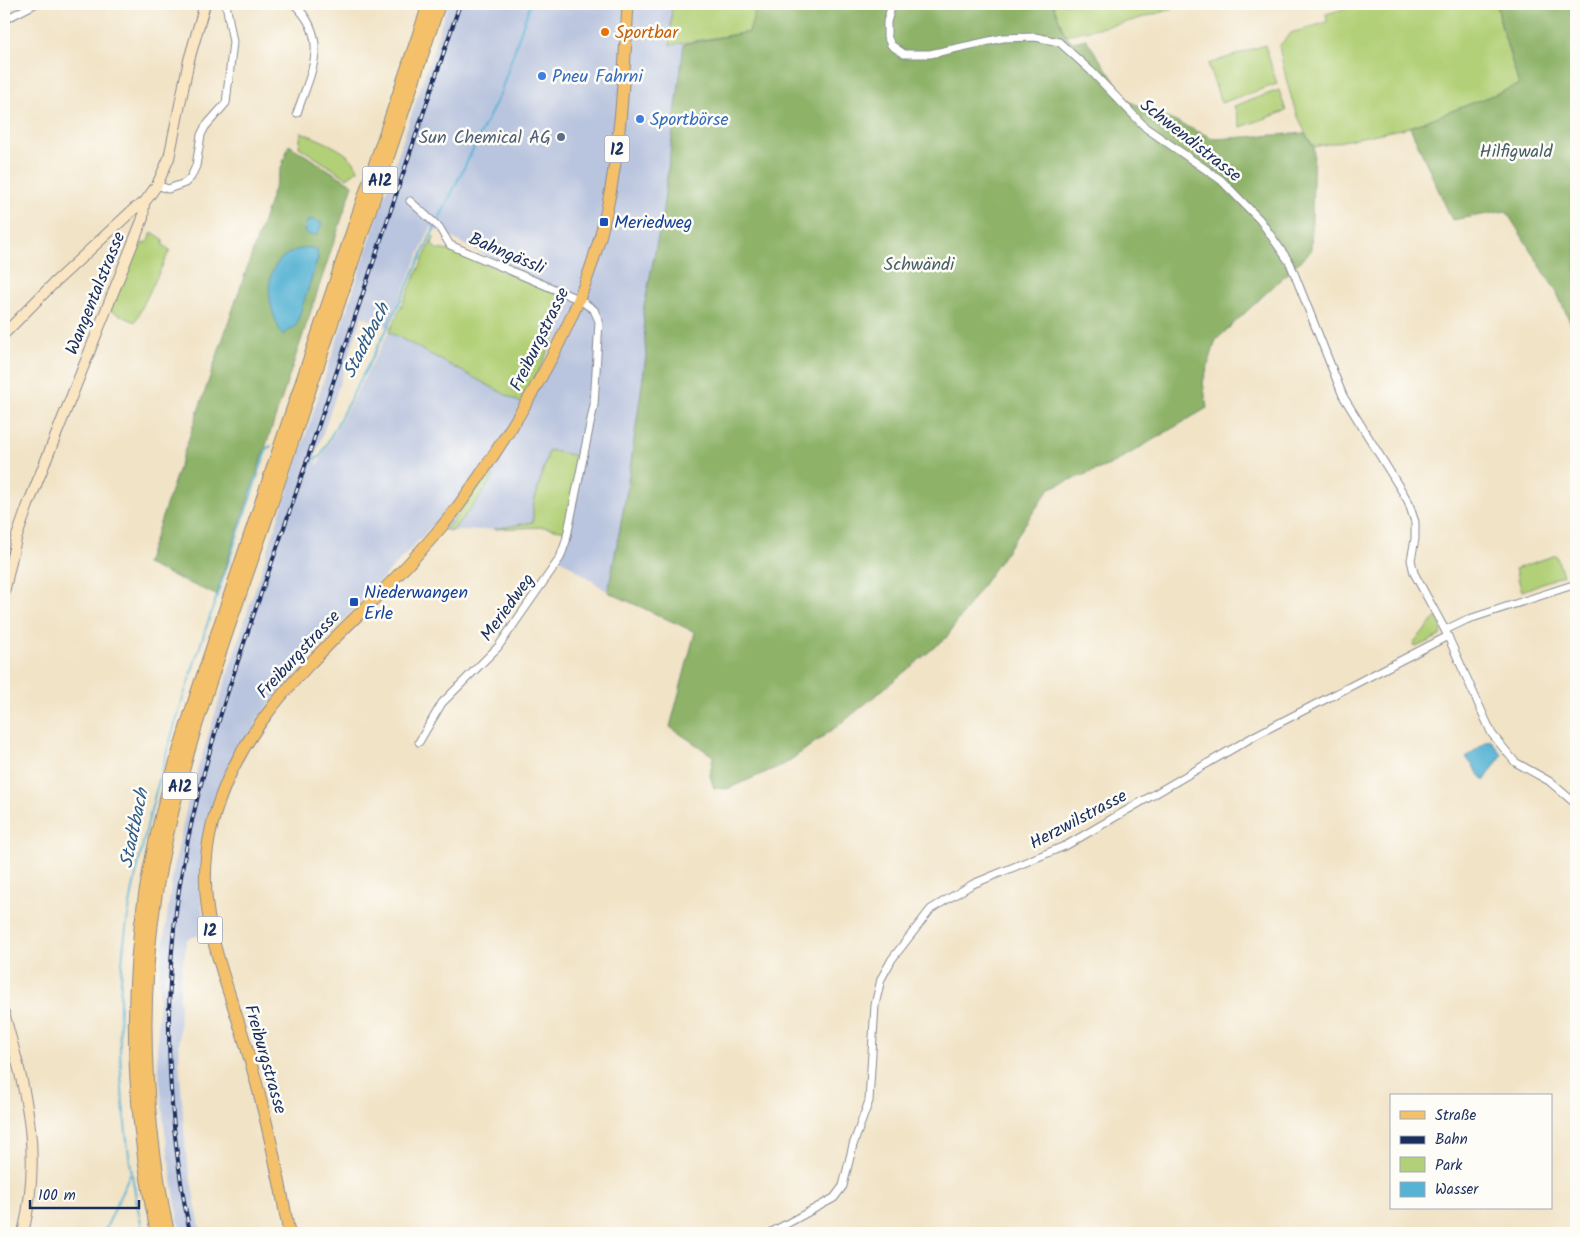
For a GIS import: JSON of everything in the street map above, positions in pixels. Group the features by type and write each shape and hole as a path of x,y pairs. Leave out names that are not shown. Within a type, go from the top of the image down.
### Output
{"highway":[{"name":"A12","path":"157,1233 141,1137 134,1039 139,939 157,835 174,769 197,693 429,4"},
{"name":"A12","path":"168,1233 151,1136 145,1040 150,942 167,838 207,697 439,4"}],"main road":[{"name":"Freiburgstrasse","path":"289,1233 261,1100 242,1031 217,956 207,915 204,882 206,861 218,804 241,751 274,702 312,660 415,557 470,492 539,383 566,333 580,300 602,232 614,168 628,4"}],"street":[{"path":"4,20 35,4"},
{"name":"Wangentalstrasse","path":"4,593 22,522 143,218 144,203 157,185 169,158 189,60 205,4"},
{"path":"157,185 168,189 184,183 191,177 196,166 201,135 205,127 226,102 234,42 226,4"},
{"path":"294,4 310,22 316,46 314,62 297,113"},
{"name":"Schwendistrasse","path":"892,4 887,36 891,45 904,54 930,54 1003,38 1035,37 1059,42 1091,71 1146,128 1221,180 1256,215 1290,263 1343,396 1408,501 1415,522 1415,539 1411,560 1414,573 1446,633 1476,700 1500,746 1515,762 1550,781 1576,804"},
{"name":"Bahngässli","path":"410,201 439,227 450,245 580,300"},
{"path":"4,334 54,283 134,209 144,203"},
{"name":"Meriedweg","path":"419,742 432,717 447,698 477,669 504,638 544,582 563,549 592,422 596,388 599,321 594,310 580,300"},
{"name":"Herzwilstrasse","path":"770,1233 834,1198 843,1186 853,1145 869,1101 876,1005 881,979 902,945 931,909 973,884 1067,845 1258,734 1446,633 1466,620 1576,584"},
{"path":"4,1014 23,1084 32,1135 32,1182 23,1233"}],"shaded area":[{"path":"448,4 672,4 670,45 684,44 662,217 643,312 646,356 627,490 608,592 556,556 565,531 544,527 452,531 430,528 323,642 259,717 203,854 199,887 206,933 187,939 180,981 179,1061 186,1154 201,1233 180,1233 164,1124 157,1053 160,969 173,872 189,796 248,610","holes":["431,227 570,299 551,353 522,403 389,332 317,466 316,454 362,316 387,327"]}],"green space":[{"path":"672,4 757,4 750,32 670,45"},
{"name":"Schwändi","path":"757,4 1053,4 1065,35 1073,42 1086,39 1128,101 1215,139 1304,133 1314,147 1311,251 1216,340 1203,382 1207,408 1112,464 1050,488 946,638 843,722 785,764 727,789 714,788 710,776 713,756 670,727 695,632 608,592 627,490 646,356 643,312 662,217 684,44 749,32"},
{"path":"1053,4 1170,4 1172,9 1127,22 1065,35"},
{"path":"1362,4 1497,4 1501,25 1519,85 1410,127 1314,147 1296,111 1279,46 1291,33 1327,22 1326,14"},
{"name":"Hilfigwald","path":"1497,4 1576,4 1576,335 1556,291 1506,211 1452,220 1410,127 1519,85 1501,25"},
{"path":"1265,45 1277,84 1221,103 1208,64"},
{"path":"1279,90 1286,111 1241,127 1234,106"},
{"path":"301,132 342,151 355,163 358,170 347,178 299,147"},
{"path":"289,145 353,185 216,595 146,564","holes":["318,258 312,274 270,277"]},
{"path":"152,232 163,239 163,245 170,250 135,322 109,310 134,247 149,241"},
{"path":"434,236 432,244 436,249 457,252 560,295 564,299 564,308 556,335 521,403 389,332"},
{"path":"549,450 581,457 566,531 544,527 494,529 533,522 533,506"},
{"path":"490,474 494,476 478,500 452,531 445,530"},
{"path":"1556,555 1563,575 1522,591 1515,569"},
{"path":"1436,617 1442,628 1440,636 1416,647 1413,643"}],"water":[{"path":"314,220 322,223 317,235 310,235 304,232 307,221"},
{"path":"309,247 317,250 318,258 296,326 282,335 272,307 269,293 270,280 274,269 281,259 293,252"},
{"path":"1490,739 1502,755 1484,781 1466,757"}],"waterway":[{"name":"Stadtbach","path":"438,221 500,94 530,4"},
{"name":"Stadtbach","path":"312,459 320,457 386,331 435,227"},
{"name":"Stadtbach","path":"143,1233 131,1170 121,1075 120,1011 122,961 127,925 145,835 171,737 267,448 271,446"},
{"path":"104,1233 130,1174"}],"railway":[{"path":"190,1233 175,1135 169,1036 173,937 188,839 211,747 239,657 460,4"}],"place":[{"name":"Sportbar","path":"605,32"},
{"name":"Pneu Fahrni","path":"542,76"},
{"name":"Sportbörse","path":"640,119"},
{"name":"Sun Chemical AG","path":"561,137"},
{"name":"Meriedweg","path":"604,222"},
{"name":"Niederwangen Erle","path":"354,602"}]}
